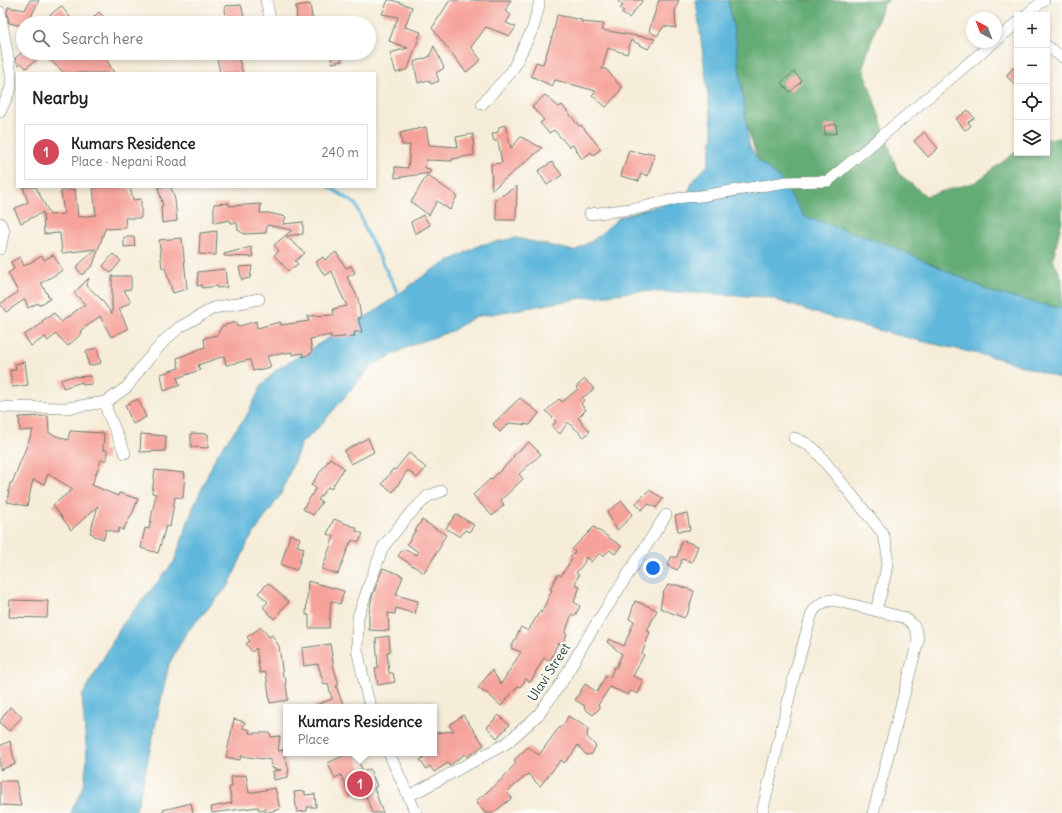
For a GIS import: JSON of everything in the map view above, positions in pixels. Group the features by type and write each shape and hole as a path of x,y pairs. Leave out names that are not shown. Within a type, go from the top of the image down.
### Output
{"street":[{"path":"266,0 269,16"},
{"path":"482,104 512,71 533,28 539,0"},
{"path":"1030,12 1044,0"},
{"path":"0,12 11,74 11,88 0,112"},
{"path":"1002,36 1014,27"},
{"path":"590,214 639,208 684,197 701,196 786,182 828,181 987,48"},
{"path":"1050,48 1062,57"},
{"path":"0,223 4,230 0,249"},
{"path":"0,407 67,408 106,402 127,387 143,365 165,340 180,327 214,308 259,299"},
{"path":"106,402 107,411 125,453"},
{"path":"794,438 809,444 816,451 884,536 888,550 887,563 876,611"},
{"path":"370,704 357,649 358,617 383,547 407,517 428,496 442,491"},
{"name":"Ulavi Street","path":"409,796 507,743 539,714 562,682 584,643 666,514"},
{"path":"762,813 794,676 812,613 821,603 828,600 833,600 908,620 912,623 916,631 918,641 873,813"},
{"path":"390,756 416,813"}],"green space":[{"path":"728,0 889,0 883,5 863,67 898,173 926,196 976,182 1014,153 1014,156 1050,156 1050,139 1062,138 1062,220 1053,259 1062,279 1062,307 1054,307 995,293 892,246 804,216 779,178 758,160 745,120 736,42"}],"water":[{"path":"696,0 728,0 736,42 749,145 758,160 779,178 804,216 892,246 995,293 1054,307 1062,307 1062,379 1001,359 912,339 819,314 767,297 638,291 583,298 474,317 452,331 414,344 372,365 319,427 301,444 281,494 248,542 229,585 186,633 169,664 135,813 71,813 84,785 87,757 82,696 122,625 174,562 193,508 217,454 247,415 262,385 276,370 374,312 429,272 480,245 516,238 574,251 595,239 620,217 686,197 693,181 708,165 713,135"}],"building":[{"path":"30,0 39,0 31,16 16,16 16,24 9,23 7,13 8,7 25,10"},
{"path":"388,0 412,7 405,27 421,32 408,69 396,73 390,53 408,48 389,41 398,17 382,14"},
{"path":"450,0 511,0 505,11 511,15 506,23 516,27 510,36 486,27 471,47 481,60 466,72 432,28"},
{"path":"617,0 643,0 629,18 621,13 624,11 620,8 623,6"},
{"path":"659,0 679,0 675,11 676,28 664,26 657,36 649,31"},
{"path":"310,4 312,16 297,16 296,6"},
{"path":"241,5 244,16 226,16 225,6"},
{"path":"61,6 69,16 49,16"},
{"path":"99,12 103,16 95,16"},
{"path":"557,15 582,20 581,22 604,24 602,30 655,39 648,49 631,40 627,54 608,48 602,69 606,69 622,88 606,107 592,95 596,91 555,80 552,86 531,76 536,62 543,64 553,34"},
{"path":"434,46 444,68 436,73 439,81 431,84 428,80 418,83 414,62 429,57"},
{"path":"16,57 16,60 36,60 26,68 21,63 19,65 16,61 15,58"},
{"path":"50,60 107,60 113,72 63,72"},
{"path":"217,60 239,60 243,72 220,72"},
{"path":"331,60 342,60 342,61 332,63"},
{"path":"1013,68 1014,83 1006,76"},
{"path":"794,72 802,81 790,92 781,83"},
{"path":"545,95 559,107 562,105 579,126 581,125 601,149 593,155 591,152 582,159 573,145 569,147 554,130 549,133 540,123 544,120 532,107"},
{"path":"968,110 974,118 968,122 971,126 965,130 956,119"},
{"path":"836,124 837,133 825,135 824,126"},
{"path":"505,125 511,148 521,137 542,148 492,190 491,164 502,163 498,141 494,141 492,134 498,132 499,127"},
{"path":"426,127 429,145 458,147 456,137 473,134 474,155 452,159 452,161 426,160 425,168 430,169 430,173 395,178 395,167 408,168 410,145 402,145 400,133"},
{"path":"924,132 938,148 928,157 914,141"},
{"path":"629,150 646,154 647,152 655,154 648,176 641,173 639,181 621,176"},
{"path":"552,162 562,175 547,185 538,171"},
{"path":"427,175 457,196 450,210 437,201 429,215 411,202"},
{"path":"517,186 516,220 497,220 495,200"},
{"path":"23,188 36,188 50,215 64,214 61,191 75,189 78,217 96,215 93,188 130,188 133,200 141,199 141,218 125,218 126,228 105,229 93,265 82,275 76,267 96,249 62,253 60,233 44,234 43,212 21,223 14,209 28,202"},
{"path":"158,188 171,188 175,200 177,221 162,223 161,206 163,206"},
{"path":"229,203 229,206 261,204 260,213 269,213 286,217 283,224 303,222 303,234 286,236 305,253 295,261 298,264 288,271 274,255 279,251 274,245 292,230 267,225 266,233 244,234 238,230 237,223 231,223 230,220 214,223 214,204"},
{"path":"423,215 430,225 415,234 411,222"},
{"path":"217,231 216,255 199,254 200,233"},
{"path":"124,237 134,237 135,246 124,247"},
{"path":"182,238 187,289 173,293 165,268 162,268 159,240"},
{"path":"251,247 253,257 224,256 224,254"},
{"path":"336,252 346,268 351,266 355,273 347,277 358,298 361,318 358,318 362,332 354,332 355,336 331,338 331,335 310,339 312,353 303,357 303,353 292,355 292,352 267,356 271,367 253,371 250,360 226,365 224,356 198,365 200,370 177,378 180,385 164,391 161,374 179,368 177,358 205,347 204,338 217,335 222,326 236,322 237,327 256,321 257,328 280,322 281,325 309,321 308,316 334,315 333,309 347,306 332,271 325,276 316,262 323,257 325,260"},
{"path":"113,254 121,261 111,273 103,266"},
{"path":"53,255 63,270 41,283 50,299 39,305 38,303 28,308 25,299 6,312 0,304 18,292 8,273 14,269 11,262 20,257 24,266 42,256 44,260"},
{"path":"252,266 250,278 242,280 239,267"},
{"path":"225,269 227,287 217,288 217,286 202,288 202,285 197,286 198,272"},
{"path":"112,276 131,276 131,289 124,290 131,302 119,309 128,329 111,337 100,316 80,331 82,333 68,346 56,334 48,341 45,337 31,346 24,335 43,323 42,321 54,313 61,322 85,304 74,293 89,278 86,286 101,299 112,314"},
{"path":"97,348 101,363 89,366 86,351"},
{"path":"25,362 28,385 12,387 10,370 16,370 15,364"},
{"path":"91,376 92,384 83,385 82,382 63,388 61,380 70,377"},
{"path":"585,379 594,389 582,398 584,400 581,404 586,410 578,418 590,431 584,437 568,422 560,434 552,427 556,421 546,411 559,399 562,402 578,389 576,387"},
{"path":"520,398 539,413 530,425 509,423 500,432 493,424"},
{"path":"138,399 146,417 133,424 125,405"},
{"path":"48,416 49,433 68,440 70,431 104,433 103,450 107,450 107,460 101,460 92,485 118,496 119,493 138,499 123,530 119,528 118,533 106,529 104,539 90,533 98,506 71,530 53,505 73,489 48,474 44,484 33,480 27,506 7,502 10,483 12,483 33,430 20,431 19,417"},
{"path":"191,433 208,434 208,448 191,447"},
{"path":"141,434 166,436 165,451 140,452"},
{"path":"368,438 374,452 351,464 344,451"},
{"path":"529,442 541,454 519,474 523,479 501,500 504,505 492,516 473,495 490,479 491,480 514,457 513,456"},
{"path":"409,453 426,468 417,478 408,470 393,492 382,484 393,469 395,470"},
{"path":"330,458 344,468 331,489 328,487 318,500 322,502 313,515 303,509 316,488 311,485"},
{"path":"155,470 185,473 183,498 175,497 170,527 166,526 158,553 141,548 145,528 149,529 156,494 152,493"},
{"path":"649,490 663,498 656,508 649,504 641,510 636,503"},
{"path":"622,501 632,514 617,530 607,512"},
{"path":"687,513 690,530 678,531 675,516"},
{"path":"456,514 474,525 469,532 465,530 460,537 446,528"},
{"path":"334,519 357,528 356,531 363,534 359,542 352,540 350,543 338,574 322,569 334,536 327,534"},
{"path":"422,520 446,535 424,573 398,556 403,549 417,555 418,552 407,544"},
{"path":"594,527 621,546 615,554 610,550 603,556 600,553 591,562 586,557 584,563 576,573 579,575 575,584 580,587 574,602 580,606 575,616 572,614 565,633 567,634 562,645 558,643 550,661 544,658 530,682 526,679 501,706 486,692 485,693 478,688 492,670 501,684 521,652 511,648 521,627 528,631 540,611 541,613 552,590 550,589 558,574 561,576 572,559 570,557 575,552 572,549"},
{"path":"290,534 300,538 297,546 304,548 297,570 281,565"},
{"path":"682,540 698,546 692,562 682,559 677,570 668,566 671,557 677,557"},
{"path":"383,568 403,576 396,595 418,601 415,614 396,608 395,614 388,613 389,631 369,630 369,614 372,597"},
{"path":"308,581 344,591 340,604 331,601 329,628 309,628 309,615 306,615"},
{"path":"268,583 289,602 274,619 263,607 268,602 258,593"},
{"path":"668,585 677,585 694,591 688,612 684,618 660,608 663,593"},
{"path":"10,600 48,601 47,618 9,617"},
{"path":"635,601 657,610 647,631 650,632 642,654 644,655 633,676 642,680 643,683 638,694 631,691 628,695 610,687 598,705 600,708 593,715 584,708 585,706 575,700 585,684 597,692 606,675 610,677 614,667 616,668 622,654 607,642 609,639 624,646 634,621 629,619"},
{"path":"261,627 269,637 272,635 279,646 288,700 270,703 266,672 260,673 256,648 252,652 246,644 250,641 247,637"},
{"path":"389,636 390,652 387,652 389,673 393,673 395,682 378,685 375,668 378,668 376,638"},
{"path":"330,644 334,668 339,685 336,686 343,704 318,704 332,699 328,684 324,685 318,664 304,666 302,648"},
{"path":"10,707 22,717 9,731 0,723 0,721"},
{"path":"463,715 484,745 467,757 465,754 449,766 448,763 434,772 430,766 426,769 420,760 424,758 423,756 437,756 437,733 454,731 449,725"},
{"path":"499,715 509,725 497,738 487,727"},
{"path":"568,716 588,728 587,737 596,746 592,754 586,755 578,745 564,763 561,760 540,786 528,774 507,792 512,798 493,813 485,813 476,801 499,782 516,763 514,760 528,747 539,755 557,730 564,724"},
{"path":"234,719 245,722 243,728 250,730 249,733 270,733 271,737 280,736 278,751 283,750 283,756 285,756 289,771 288,777 274,780 273,771 281,770 272,768 271,760 241,756 240,760 226,757"},
{"path":"10,741 15,764 0,770 0,746"},
{"path":"343,756 356,756 363,772 370,769 377,786 374,788 383,813 372,813 364,790 350,796 341,775 335,778 328,763"},
{"path":"246,775 249,793 275,788 280,809 265,813 265,809 259,810 258,807 212,813 211,807 232,803 229,787 232,787 231,777"},
{"path":"0,781 16,781 21,806 0,805"},
{"path":"305,791 305,795 315,794 316,807 307,807 307,811 297,812 294,792"},
{"path":"191,803 193,813 163,813 163,810"}],"waterway":[{"path":"331,188 356,204 366,231 400,297"}],"place":[{"name":"Kumars Residence","path":"360,784"}]}
